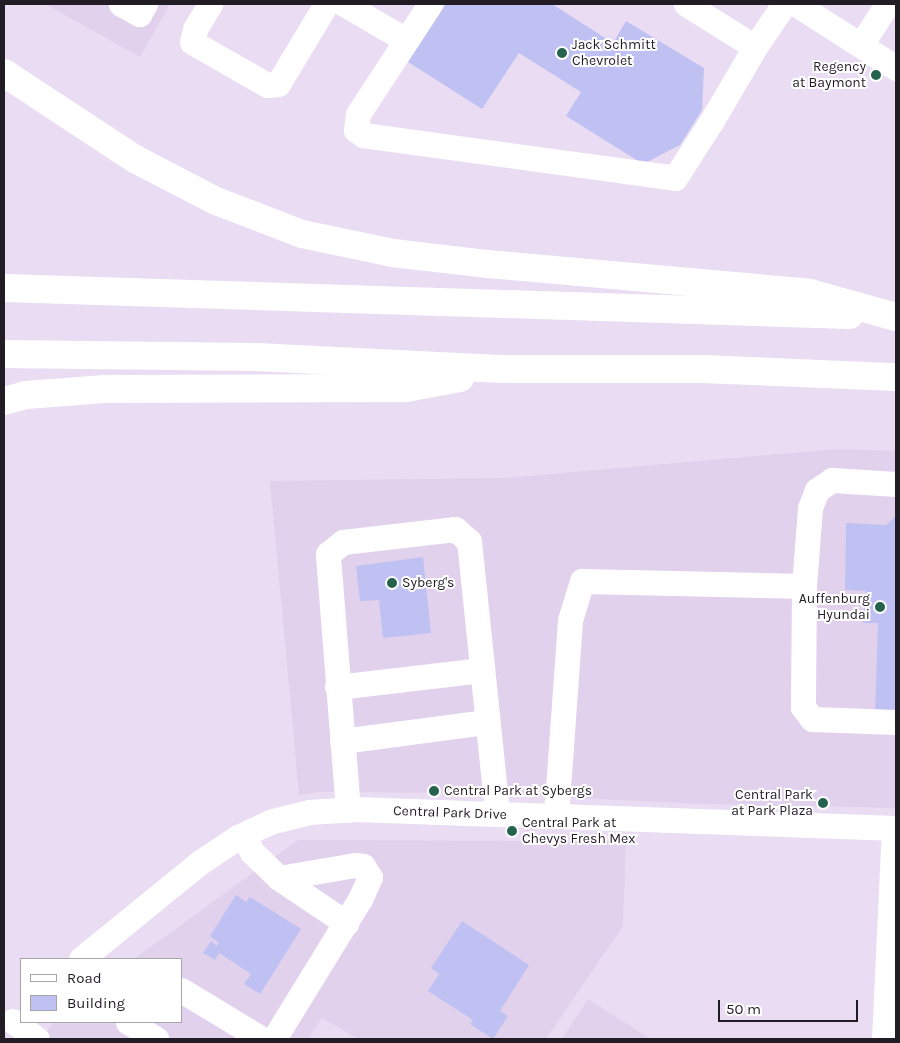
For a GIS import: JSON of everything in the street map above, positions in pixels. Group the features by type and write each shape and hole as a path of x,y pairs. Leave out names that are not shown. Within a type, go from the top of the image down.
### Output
{"highway":[{"path":"4,73 135,159 216,202 302,234 393,253 488,264 810,293 896,317"},
{"path":"4,288 896,317"},
{"path":"4,354 256,358 504,370 702,370 896,377"},
{"path":"4,401 26,396 105,388 406,388 504,370"}],"street":[{"path":"121,4 139,14 145,4"},
{"path":"210,4 195,29 192,42 267,84 278,84 326,4"},
{"path":"344,4 406,40"},
{"path":"430,4 358,114 356,130 363,135 674,178 711,122 755,47 784,4"},
{"path":"686,4 755,47"},
{"path":"796,4 896,68"},
{"path":"861,45 887,4"},
{"path":"896,484 832,480 817,490 810,508 804,586 803,707 812,720 896,722"},
{"path":"348,810 328,554 343,542 456,530 469,541 497,814"},
{"path":"556,816 570,620 582,581 804,586"},
{"path":"337,687 482,670"},
{"path":"342,742 487,722"},
{"name":"Central Park Drive","path":"82,958 199,863 242,835 273,821 310,812 348,810 497,814 895,828"},
{"path":"884,1039 895,828"},
{"path":"242,835 252,852 279,878 346,923"},
{"path":"274,1039 346,923 369,882 368,873 363,866 356,865 279,878"},
{"path":"182,991 262,1039"},
{"path":"13,1022 37,1039"},
{"path":"130,1023 156,1039"}],"shaded area":[{"path":"45,4 170,4 140,57"},
{"path":"837,449 896,451 896,808 701,804 469,793 319,792 299,795 270,481 504,478"},
{"path":"298,840 626,841 623,926 546,1039 358,1039 322,1018 308,1039 42,1039 53,1023 182,1023 182,958 135,958"},
{"path":"588,999 651,1039 562,1039"}],"building":[{"path":"446,4 552,4 613,43 626,21 704,68 702,110 680,145 643,164 566,116 581,92 519,53 482,109 408,62"},
{"name":"Auffenburg Hyundai","path":"896,516 896,715 875,714 878,623 863,623 866,591 845,590 846,523 886,525"},
{"name":"Syberg's","path":"423,557 431,633 383,638 379,600 360,601 356,566"},
{"path":"236,895 246,902 250,897 301,929 260,994 244,984 251,974 219,953 215,960 203,953 211,941 217,946 219,943 210,936"},
{"path":"462,921 529,965 500,1011 508,1016 493,1039 470,1024 473,1020 428,991 439,974 431,968"}],"place":[{"name":"Jack Schmitt Chevrolet","path":"562,53"},
{"name":"Regency at Baymont","path":"876,75"},
{"name":"Syberg's","path":"392,583"},
{"name":"Auffenburg Hyundai","path":"880,607"},
{"name":"Central Park at Sybergs","path":"434,791"},
{"name":"Central Park at Park Plaza","path":"823,803"},
{"name":"Central Park at Chevys Fresh Mex","path":"512,831"}]}
